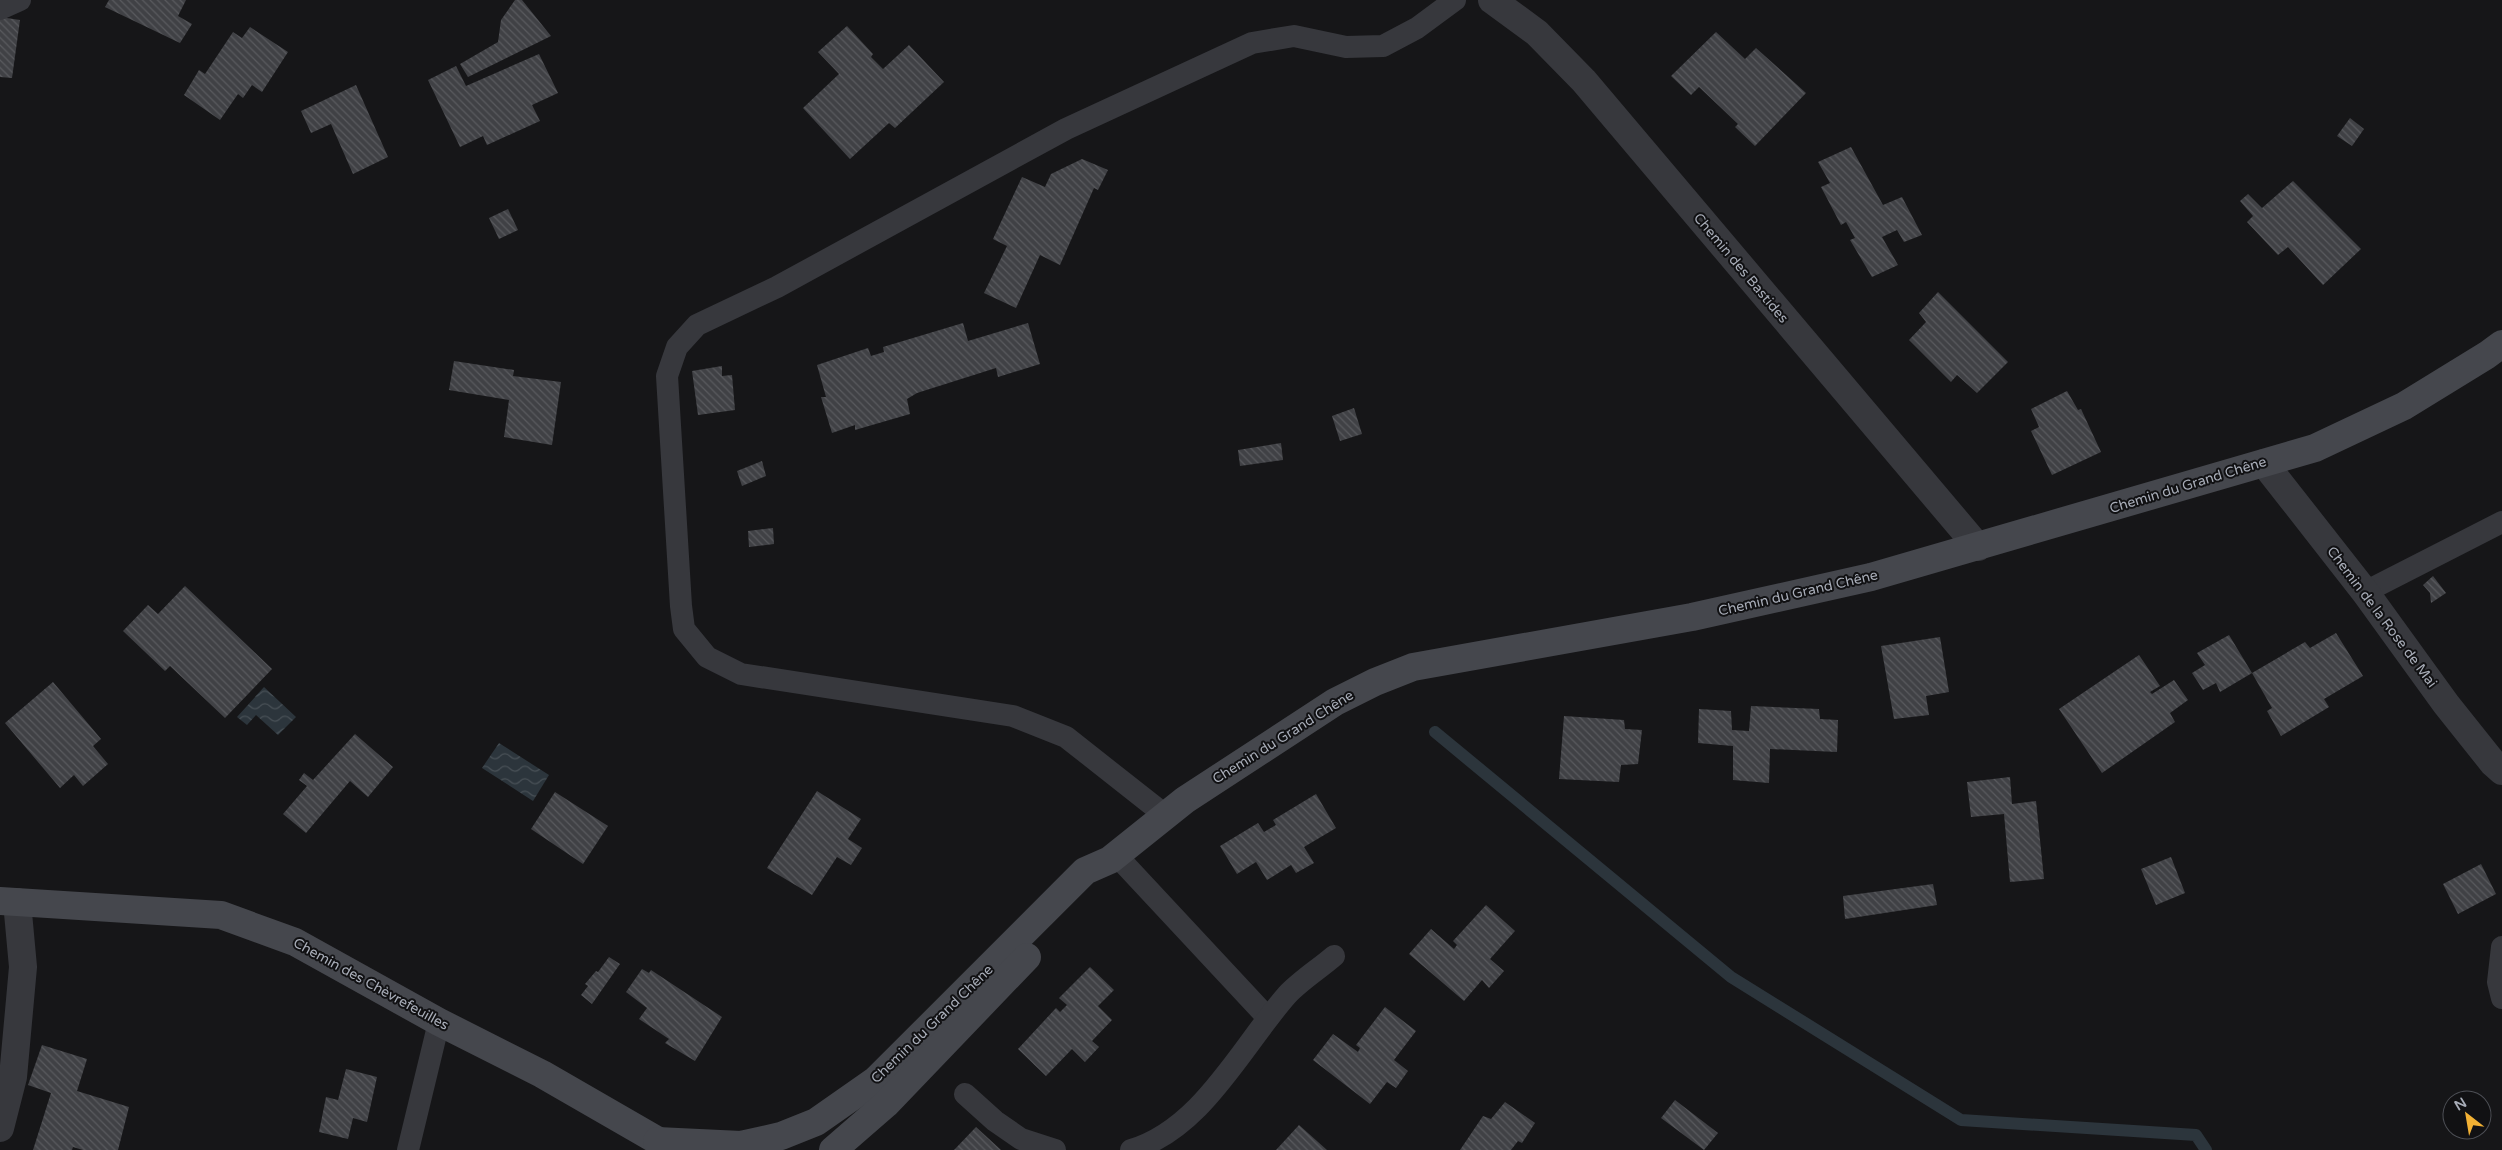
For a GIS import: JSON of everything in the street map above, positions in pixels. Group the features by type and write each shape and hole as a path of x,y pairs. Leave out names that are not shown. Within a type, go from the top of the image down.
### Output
{"main road":[{"name":"Chemin du Grand Chêne","path":"666,1146 741,1145 781,1136 816,1122 876,1080 1085,871 1114,857 1184,800 1335,702 1375,682 1413,667 1702,615 1871,577 1978,548 2315,448 2404,406 2502,344"},
{"name":"Chemin du Grand Chêne","path":"833,1150 886,1104 1106,874 1114,857"},
{"name":"Chemin des Chèvrefeuilles","path":"8,902 221,915 295,942 439,1022 542,1074 666,1146"}],"street":[{"name":"Chemin des Bastides","path":"1492,0 1538,33 1584,81 1978,548"},
{"name":"Chemin de la Rose de Mai","path":"2264,462 2365,592 2446,704 2493,763 2502,771"},
{"path":"0,1128 12,1077 22,967 8,902"}],"lane":[{"path":"0,9 20,0"},
{"path":"1165,815 1066,737 1013,716 742,674 707,657 684,630 667,376 678,347 697,325 777,287 1066,128 1252,44 1294,36 1346,47 1383,46 1417,28 1455,0"},
{"path":"2365,592 2502,522"},
{"path":"1114,857 1268,1018"},
{"path":"2502,947 2498,982 2502,998"},
{"path":"1131,1150 1147,1145 1188,1116 1224,1080 1268,1018 1289,993 1334,956"},
{"path":"408,1150 439,1022"},
{"path":"965,1094 995,1121 1021,1139 1055,1150"}],"water":[{"path":"264,687 296,717 278,735 256,715 247,725 237,717"},
{"path":"499,743 549,775 533,801 482,768"}],"building":[{"path":"109,0 186,0 178,16 192,24 180,43 105,7"},
{"path":"515,0 522,0 551,36 468,77 460,64 498,42 501,20"},
{"path":"0,17 20,20 12,78 0,77"},
{"path":"847,26 873,54 871,57 883,69 909,45 944,82 895,128 889,123 850,159 803,108 839,74 818,52"},
{"path":"250,27 288,52 262,92 252,85 243,98 238,94 220,120 184,95 199,70 205,74 233,32 242,38"},
{"path":"1716,32 1745,59 1756,48 1806,93 1755,146 1735,127 1738,124 1699,87 1691,95 1671,76"},
{"path":"539,54 558,93 532,105 540,121 487,145 483,136 460,147 428,80 456,66 466,86"},
{"path":"356,85 388,157 353,174 331,124 311,133 301,111"},
{"path":"2350,118 2364,129 2352,146 2337,136"},
{"path":"1851,147 1883,205 1902,197 1922,235 1904,242 1897,230 1882,237 1898,265 1872,277 1850,240 1855,238 1846,222 1841,225 1821,187 1830,183 1818,162"},
{"path":"1082,159 1108,170 1098,190 1094,188 1060,265 1040,255 1016,308 984,293 1007,246 993,239 1022,177 1045,187 1051,174"},
{"path":"2293,181 2361,249 2323,285 2288,247 2278,255 2247,222 2253,216 2240,201 2248,194 2262,208"},
{"path":"508,209 518,230 499,239 489,218"},
{"path":"1938,292 2008,362 1977,393 1957,375 1951,382 1909,340 1926,322 1919,313"},
{"path":"963,323 968,341 1028,323 1040,364 998,377 996,368 917,393 907,399 910,414 855,430 855,425 832,433 821,397 826,397 817,365 868,348 871,356 884,352 883,347"},
{"path":"454,361 514,370 513,376 561,382 552,445 504,437 509,400 449,390"},
{"path":"722,366 722,376 732,375 735,410 698,415 692,371"},
{"path":"2067,391 2078,410 2081,409 2101,452 2052,475 2031,431 2039,427 2031,409"},
{"path":"1354,408 1362,434 1340,441 1332,416"},
{"path":"1281,443 1283,460 1240,466 1238,450"},
{"path":"762,461 766,476 742,486 737,471"},
{"path":"773,528 774,544 749,547 748,531"},
{"path":"2433,576 2446,593 2431,603 2430,593 2423,585"},
{"path":"185,586 272,669 225,718 170,666 165,671 123,631 148,605 158,614"},
{"path":"2336,633 2363,676 2324,699 2329,707 2281,736 2267,711 2272,708 2252,673 2305,642 2310,648"},
{"path":"2229,635 2252,673 2220,692 2216,683 2203,690 2192,673 2205,665 2197,653"},
{"path":"1940,637 1949,692 1926,696 1929,715 1894,719 1881,646"},
{"path":"2139,655 2160,686 2150,692 2152,694 2174,680 2188,700 2170,713 2175,722 2102,773 2059,709"},
{"path":"53,682 101,739 93,746 108,764 83,786 74,775 60,788 5,723"},
{"path":"1751,706 1819,709 1820,719 1838,720 1837,752 1770,749 1769,783 1733,780 1733,746 1698,743 1699,709 1731,711 1732,730 1749,731"},
{"path":"1564,716 1624,720 1625,729 1642,730 1638,764 1621,765 1619,782 1559,779"},
{"path":"355,734 393,767 368,797 350,781 306,833 283,814 307,786 299,780 304,773 313,780"},
{"path":"2010,777 2012,804 2036,801 2044,879 2010,882 2004,814 1971,817 1967,782"},
{"path":"817,791 861,819 848,839 862,848 851,865 837,857 812,895 767,868"},
{"path":"555,792 608,826 583,864 531,829"},
{"path":"1316,794 1336,828 1304,847 1314,863 1296,873 1291,865 1267,880 1256,862 1237,874 1220,846 1258,823 1264,832 1276,825 1273,820"},
{"path":"2171,857 2185,893 2156,905 2141,869"},
{"path":"2481,864 2496,894 2458,914 2443,884"},
{"path":"1933,884 1937,905 1845,919 1843,896"},
{"path":"1486,905 1515,931 1490,959 1504,971 1489,988 1482,980 1464,1001 1409,954 1431,929 1454,949 1457,945 1453,941"},
{"path":"609,957 620,964 592,1004 581,995 588,986 585,984 596,971 598,972"},
{"path":"1090,967 1114,990 1098,1006 1112,1020 1092,1041 1099,1047 1085,1062 1072,1049 1046,1076 1018,1049 1056,1008 1060,1012 1067,1005 1059,998"},
{"path":"642,969 649,973 651,970 722,1017 695,1061 665,1043 669,1039 639,1019 647,1008 626,992"},
{"path":"1385,1007 1416,1031 1394,1060 1408,1071 1396,1088 1387,1082 1370,1104 1313,1060 1333,1034 1358,1052 1360,1048 1356,1045"},
{"path":"42,1045 87,1059 77,1091 129,1107 118,1150 83,1150 73,1147 72,1150 33,1150 51,1093 28,1085"},
{"path":"346,1069 377,1077 367,1122 353,1118 348,1139 319,1132 326,1097 338,1100"},
{"path":"1675,1100 1718,1133 1704,1150 1661,1118"},
{"path":"1505,1102 1535,1123 1522,1143 1518,1141 1511,1150 1460,1150 1483,1116 1491,1119"},
{"path":"1299,1125 1327,1150 1276,1150"},
{"path":"976,1127 1001,1150 954,1150"}],"waterway":[{"path":"1435,732 1731,977 1961,1120 2196,1135 2206,1150"}]}
